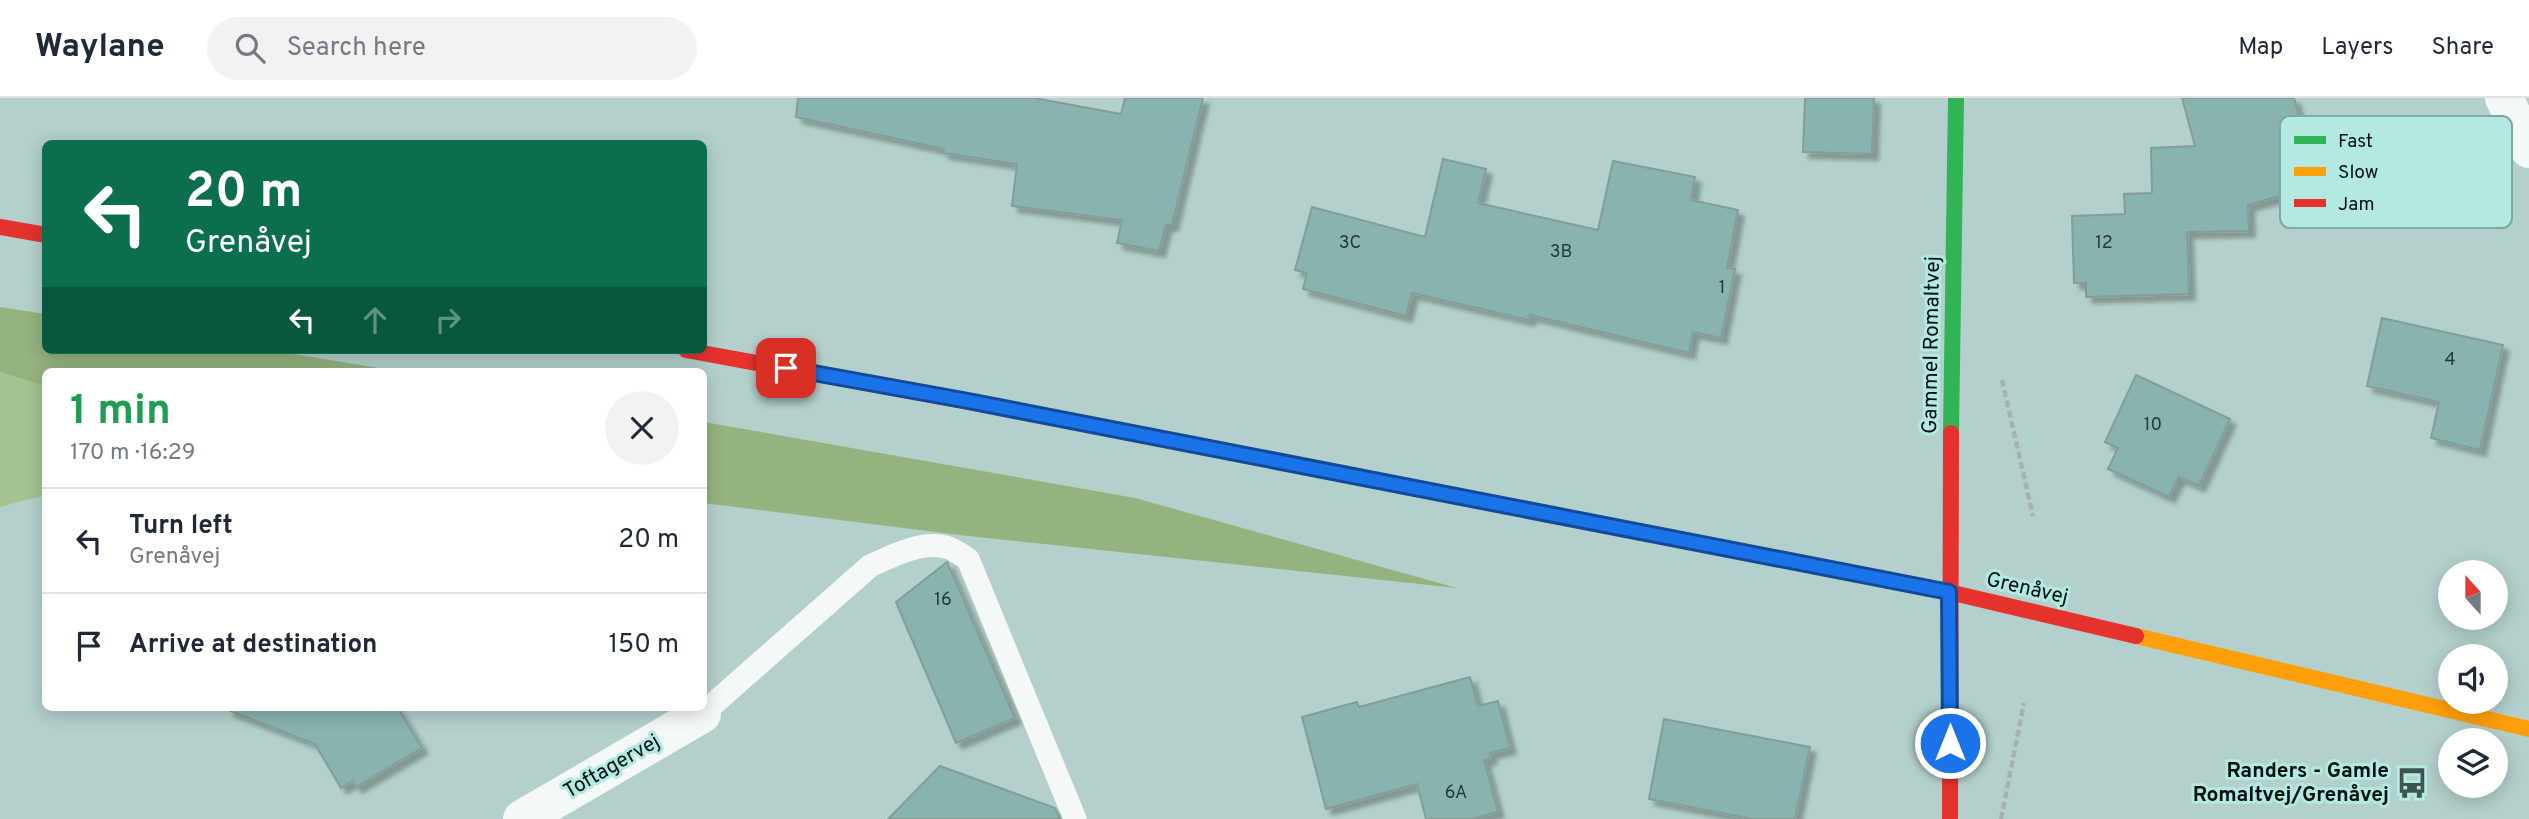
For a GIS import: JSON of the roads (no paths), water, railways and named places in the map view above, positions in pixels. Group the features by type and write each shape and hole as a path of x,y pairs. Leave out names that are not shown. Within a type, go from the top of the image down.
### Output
{"street":[{"name":"Gammel Romaltvej","path":"1950,819 1949,592 1956,98"},
{"path":"2504,98 2529,149"},
{"path":"0,227 42,235"},
{"path":"0,235 42,236"},
{"name":"Grenåvej","path":"707,354 963,400 1949,592 2529,729"},
{"name":"Toftagervej","path":"522,819 702,714"}],"lane":[{"path":"707,710 870,566 897,552 918,547 947,547 968,559 1075,819"},
{"path":"702,714 705,711"}],"place":[{"name":"Randers - Gamle Romaltvej/Grenåvej","path":"2412,783"}]}
